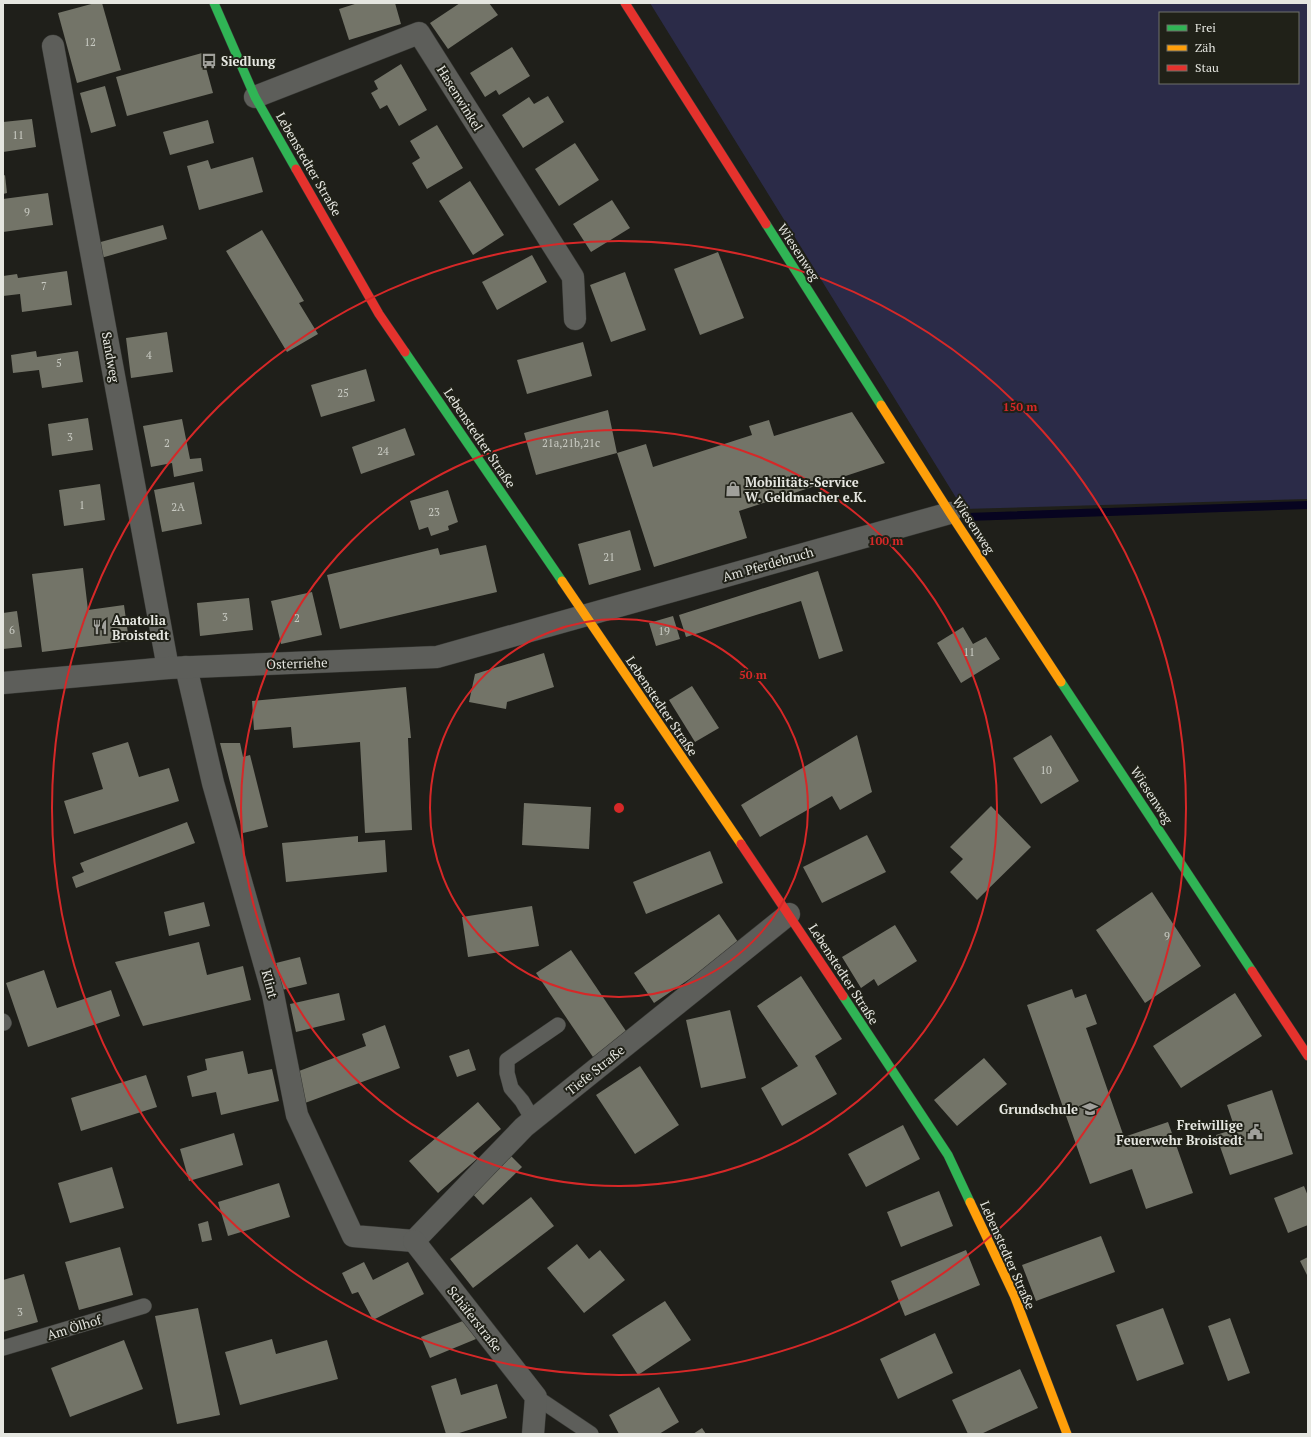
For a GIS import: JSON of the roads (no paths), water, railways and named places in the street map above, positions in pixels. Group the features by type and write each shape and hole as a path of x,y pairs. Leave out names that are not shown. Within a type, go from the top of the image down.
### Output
{"street":[{"name":"Lebenstedter Straße","path":"214,3 255,97 379,314 789,914 948,1155 1014,1295 1067,1434"},
{"name":"Wiesenweg","path":"625,3 950,513 1308,1056"},
{"name":"Hasenwinkel","path":"255,97 419,32 573,276 575,319"},
{"name":"Sandweg","path":"53,46 177,667"},
{"name":"Am Pferdebruch","path":"585,616 950,513"},
{"name":"Osterriehe","path":"3,683 177,667 437,657 585,616"},
{"name":"Klint","path":"177,667 273,994 296,1115 353,1236 414,1241"},
{"name":"Tiefe Straße","path":"414,1241 524,1127 789,914"},
{"name":"Schäferstraße","path":"414,1241 536,1398"},
{"path":"533,1434 536,1398"}],"lane":[{"path":"533,1120 522,1101 511,1088 507,1073 507,1060 558,1025"},
{"name":"Am Ölhof","path":"3,1348 144,1306"},
{"name":"Schäferstraße","path":"536,1398 591,1434"}],"waterway":[{"path":"967,517 1308,505"}],"place":[{"name":"Siedlung","path":"209,61"},
{"name":"Mobilitäts-Service W. Geldmacher e.K.","path":"733,489"},
{"name":"Anatolia Broistedt","path":"100,627"},
{"name":"Grundschule","path":"1090,1109"},
{"name":"Freiwillige Feuerwehr Broistedt","path":"1255,1132"}]}
